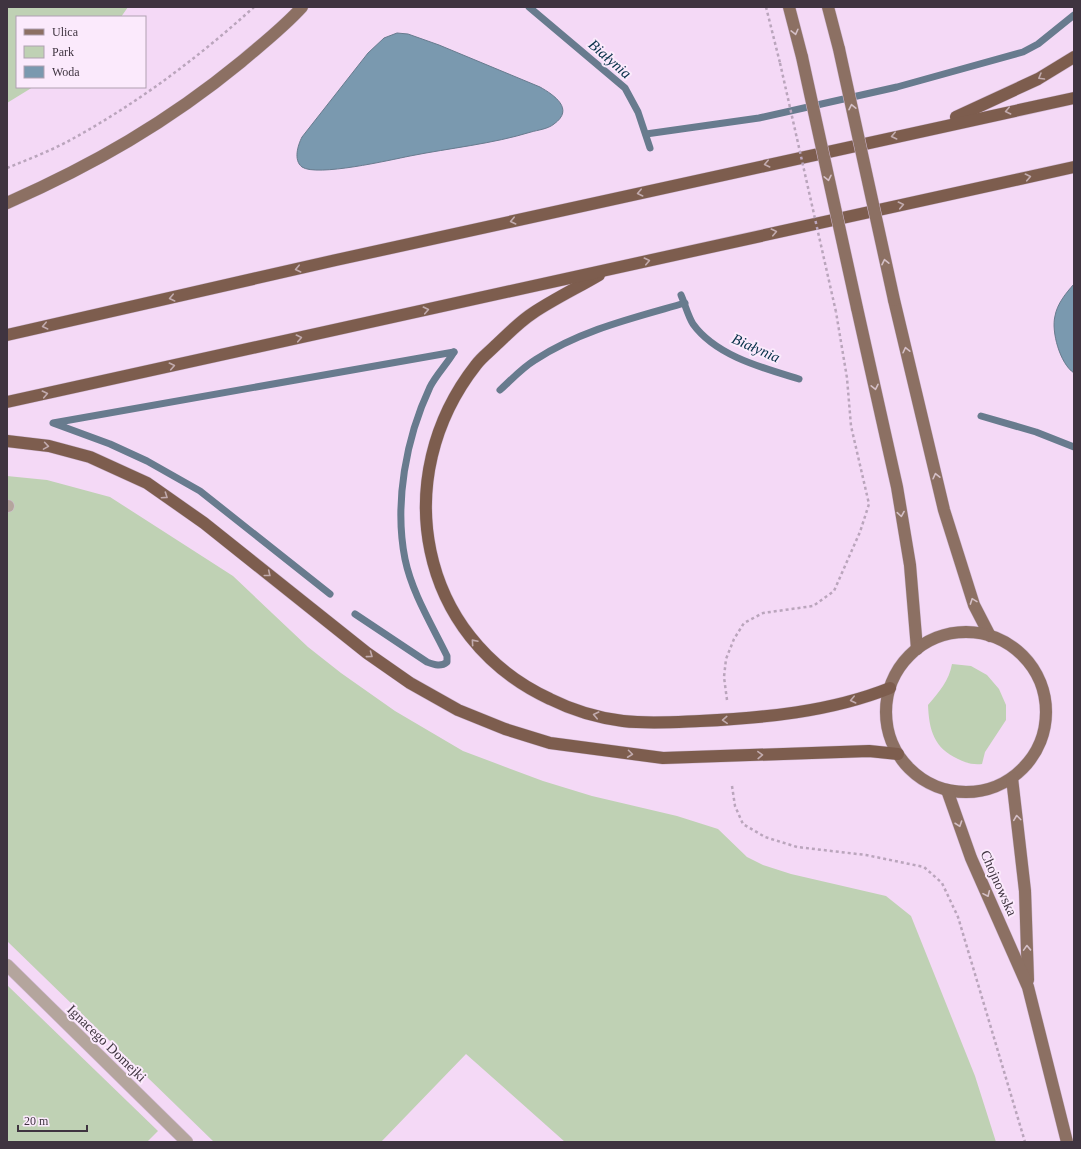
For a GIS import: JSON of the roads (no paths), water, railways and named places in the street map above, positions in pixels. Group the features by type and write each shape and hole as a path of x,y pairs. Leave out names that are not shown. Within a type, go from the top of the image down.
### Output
{"highway":[{"path":"932,128 1032,82 1074,57"},
{"path":"7,335 932,128 1074,98"},
{"path":"7,402 1074,167"},
{"path":"609,269 531,314 477,362 459,388 442,425 429,465 425,507 430,552 443,592 463,630 488,659 512,678 543,696 579,711 622,721 665,723 736,719 813,709 865,698 890,688"},
{"path":"7,441 49,446 90,457 147,483 204,522 362,649 410,683 458,710 505,729 550,743 663,758 870,751 898,754"}],"main road":[{"path":"7,203 57,181 107,155 169,117 244,59 285,25 302,7"},
{"path":"789,7 802,57 897,487 910,565 917,649"},
{"path":"828,7 839,49 894,300 944,510 974,605 990,636"},
{"path":"968,632 990,636 1008,645 1027,660 1042,687 1046,703 1044,734 1038,749 1030,762 1012,778 987,790 970,793 936,787 921,779 908,768 890,739 886,722 886,704 890,688 897,672 907,658 917,649 935,638 951,633 968,632"},
{"name":"Chojnowska","path":"1012,778 1025,891 1028,987"},
{"name":"Chojnowska","path":"947,790 971,858 1028,987 1068,1142"}],"street":[{"name":"Ignacego Domejki","path":"7,965 187,1142"}],"water":[{"path":"397,33 408,34 439,45 540,87 556,98 560,103 563,113 552,126 486,143 354,167 310,170 302,167 299,164 297,152 302,137 368,53 384,38"},
{"path":"1074,284 1074,373 1069,369 1061,355 1054,330 1054,322 1060,303"}],"waterway":[{"name":"Białynia","path":"529,7 625,88 638,112 650,148"},
{"path":"646,134 759,118 897,87 1023,52 1038,44 1074,15"},
{"name":"Białynia","path":"681,295 693,324 714,345 741,359 799,379"},
{"path":"500,390 530,363 571,341 608,326 685,303"},
{"path":"330,594 200,491 147,461 110,444 53,423 454,352"},
{"path":"355,614 427,662 438,665 442,665 447,662 447,656 423,609 408,572 402,538 401,516 404,471 414,428 430,387 454,352"},
{"name":"Białynia","path":"981,416 1036,432 1074,447"}]}
